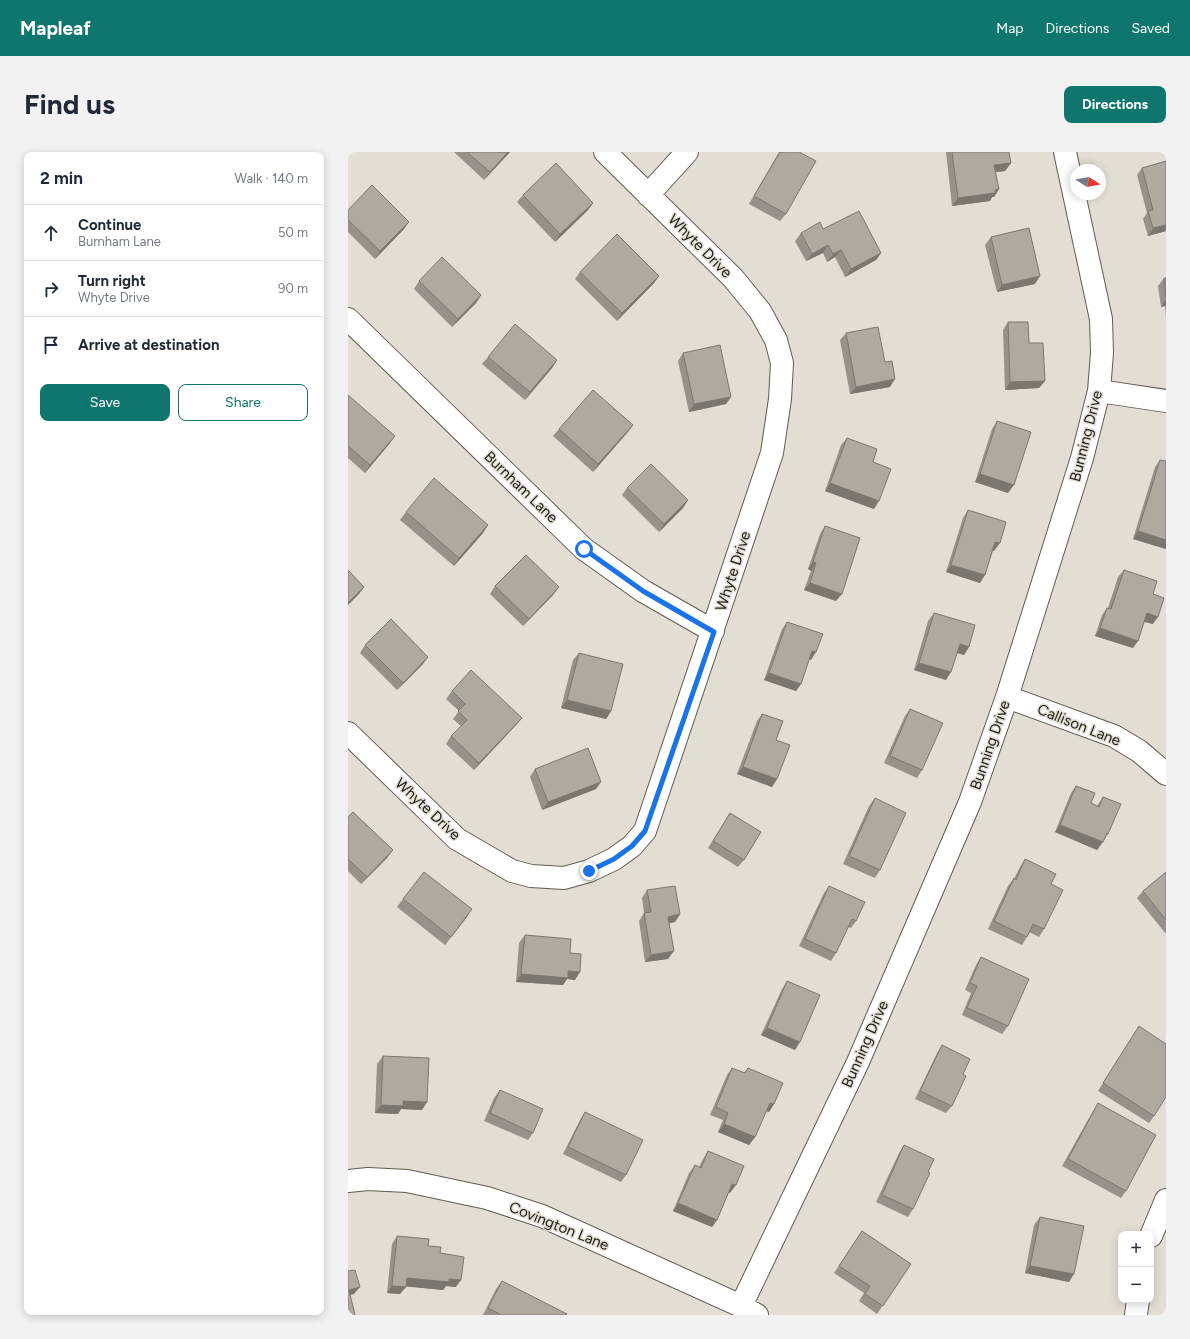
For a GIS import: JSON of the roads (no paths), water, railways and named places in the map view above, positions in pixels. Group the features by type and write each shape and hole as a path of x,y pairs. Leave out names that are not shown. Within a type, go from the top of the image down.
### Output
{"street":[{"name":"Whyte Drive","path":"348,733 457,839 512,871 531,876 564,878 589,871 614,859 632,846 645,831 714,632 772,453 780,400 782,363 776,340 760,311 733,278 605,152"},
{"path":"648,195 686,152"},
{"name":"Bunning Drive","path":"749,1310 970,802 1006,697 1082,458 1098,391 1102,353 1101,319 1066,152"},
{"name":"Burnham Lane","path":"348,319 584,549 643,591 714,632"},
{"path":"1098,391 1166,401"},
{"name":"Callison Lane","path":"1006,697 1114,736 1139,751 1166,774"},
{"name":"Covington Lane","path":"348,1181 368,1179 407,1181 487,1198 542,1216 749,1310"},
{"path":"1153,1231 1166,1200"},
{"path":"1136,1315 1138,1303"}]}
